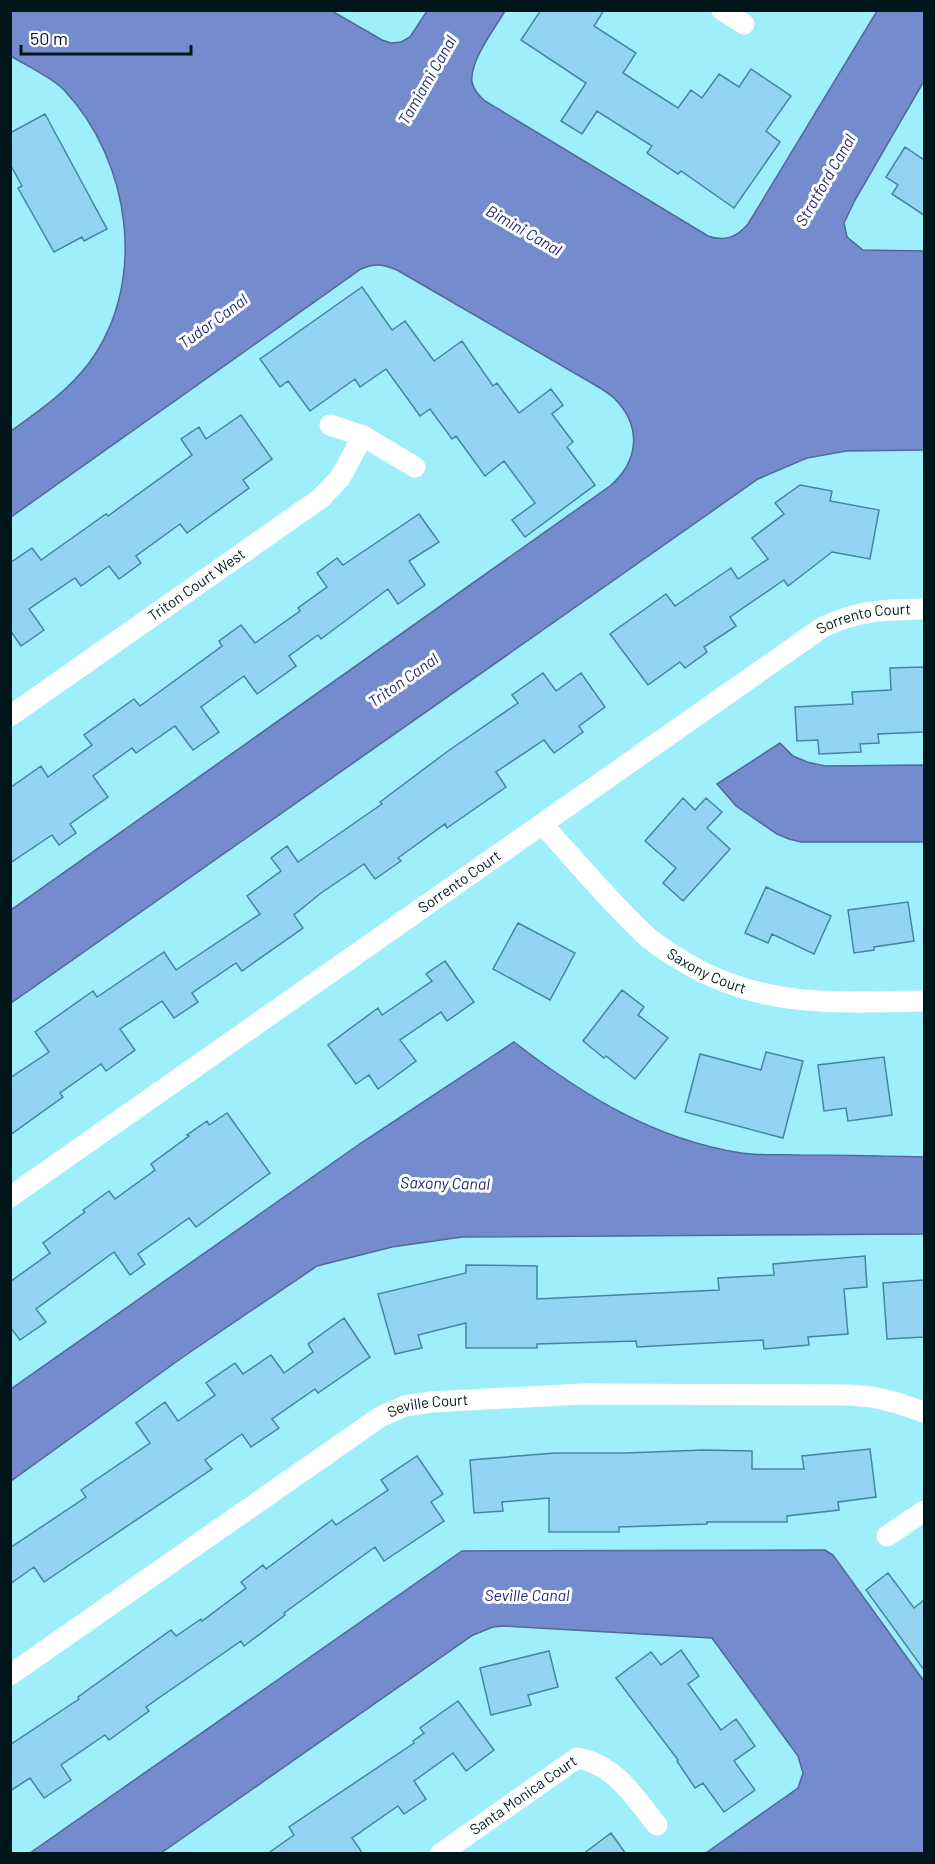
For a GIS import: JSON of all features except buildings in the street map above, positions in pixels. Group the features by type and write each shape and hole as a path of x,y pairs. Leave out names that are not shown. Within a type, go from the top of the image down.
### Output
{"street":[{"path":"722,10 744,24"},
{"path":"330,425 363,436 415,467"},
{"name":"Triton Court West","path":"10,716 316,502 340,478 363,436"},
{"name":"Sorrento Court","path":"10,1197 824,627 847,616 871,610 924,609"},
{"name":"Saxony Court","path":"543,825 644,934 666,951 697,969 730,984 801,1001 924,1001"},
{"name":"Seville Court","path":"10,1675 380,1417 405,1406 431,1402 583,1394 786,1394 873,1397 924,1412"},
{"path":"887,1536 924,1511"},
{"name":"Santa Monica Court","path":"440,1854 577,1758 607,1769 621,1781 657,1826"}],"water":[{"path":"11,10 332,11 391,43 401,42 410,37 427,11 505,11 474,65 472,82 479,95 485,101 708,236 720,238 735,235 748,224 877,11 924,11 924,81 844,223 847,237 863,250 924,251 924,450 846,451 807,458 758,479 11,1003 11,910 610,486 627,466 634,444 630,421 624,410 605,391 397,270 375,265 361,269 11,517 11,431 62,392 89,363 108,331 120,296 125,259 124,222 117,186 104,151 86,119 64,90 46,76 11,56"},
{"path":"780,743 793,756 825,766 924,765 924,842 801,842 777,834 736,806 717,784"},
{"name":"Saxony Canal","path":"514,1042 566,1080 620,1112 649,1126 709,1146 756,1154 924,1157 924,1234 462,1237 392,1247 317,1266 183,1357 11,1481 11,1389 361,1143"},
{"name":"Seville Canal","path":"825,1550 833,1555 924,1681 924,1853 706,1853 798,1788 803,1773 798,1756 712,1638 504,1626 493,1627 473,1635 161,1853 30,1853 462,1551"}],"water label":[{"name":"Tamiami Canal","path":"427,80"},
{"name":"Stratford Canal","path":"825,180"},
{"name":"Bimini Canal","path":"524,230"},
{"name":"Tudor Canal","path":"213,321"},
{"name":"Triton Canal","path":"403,680"}]}
